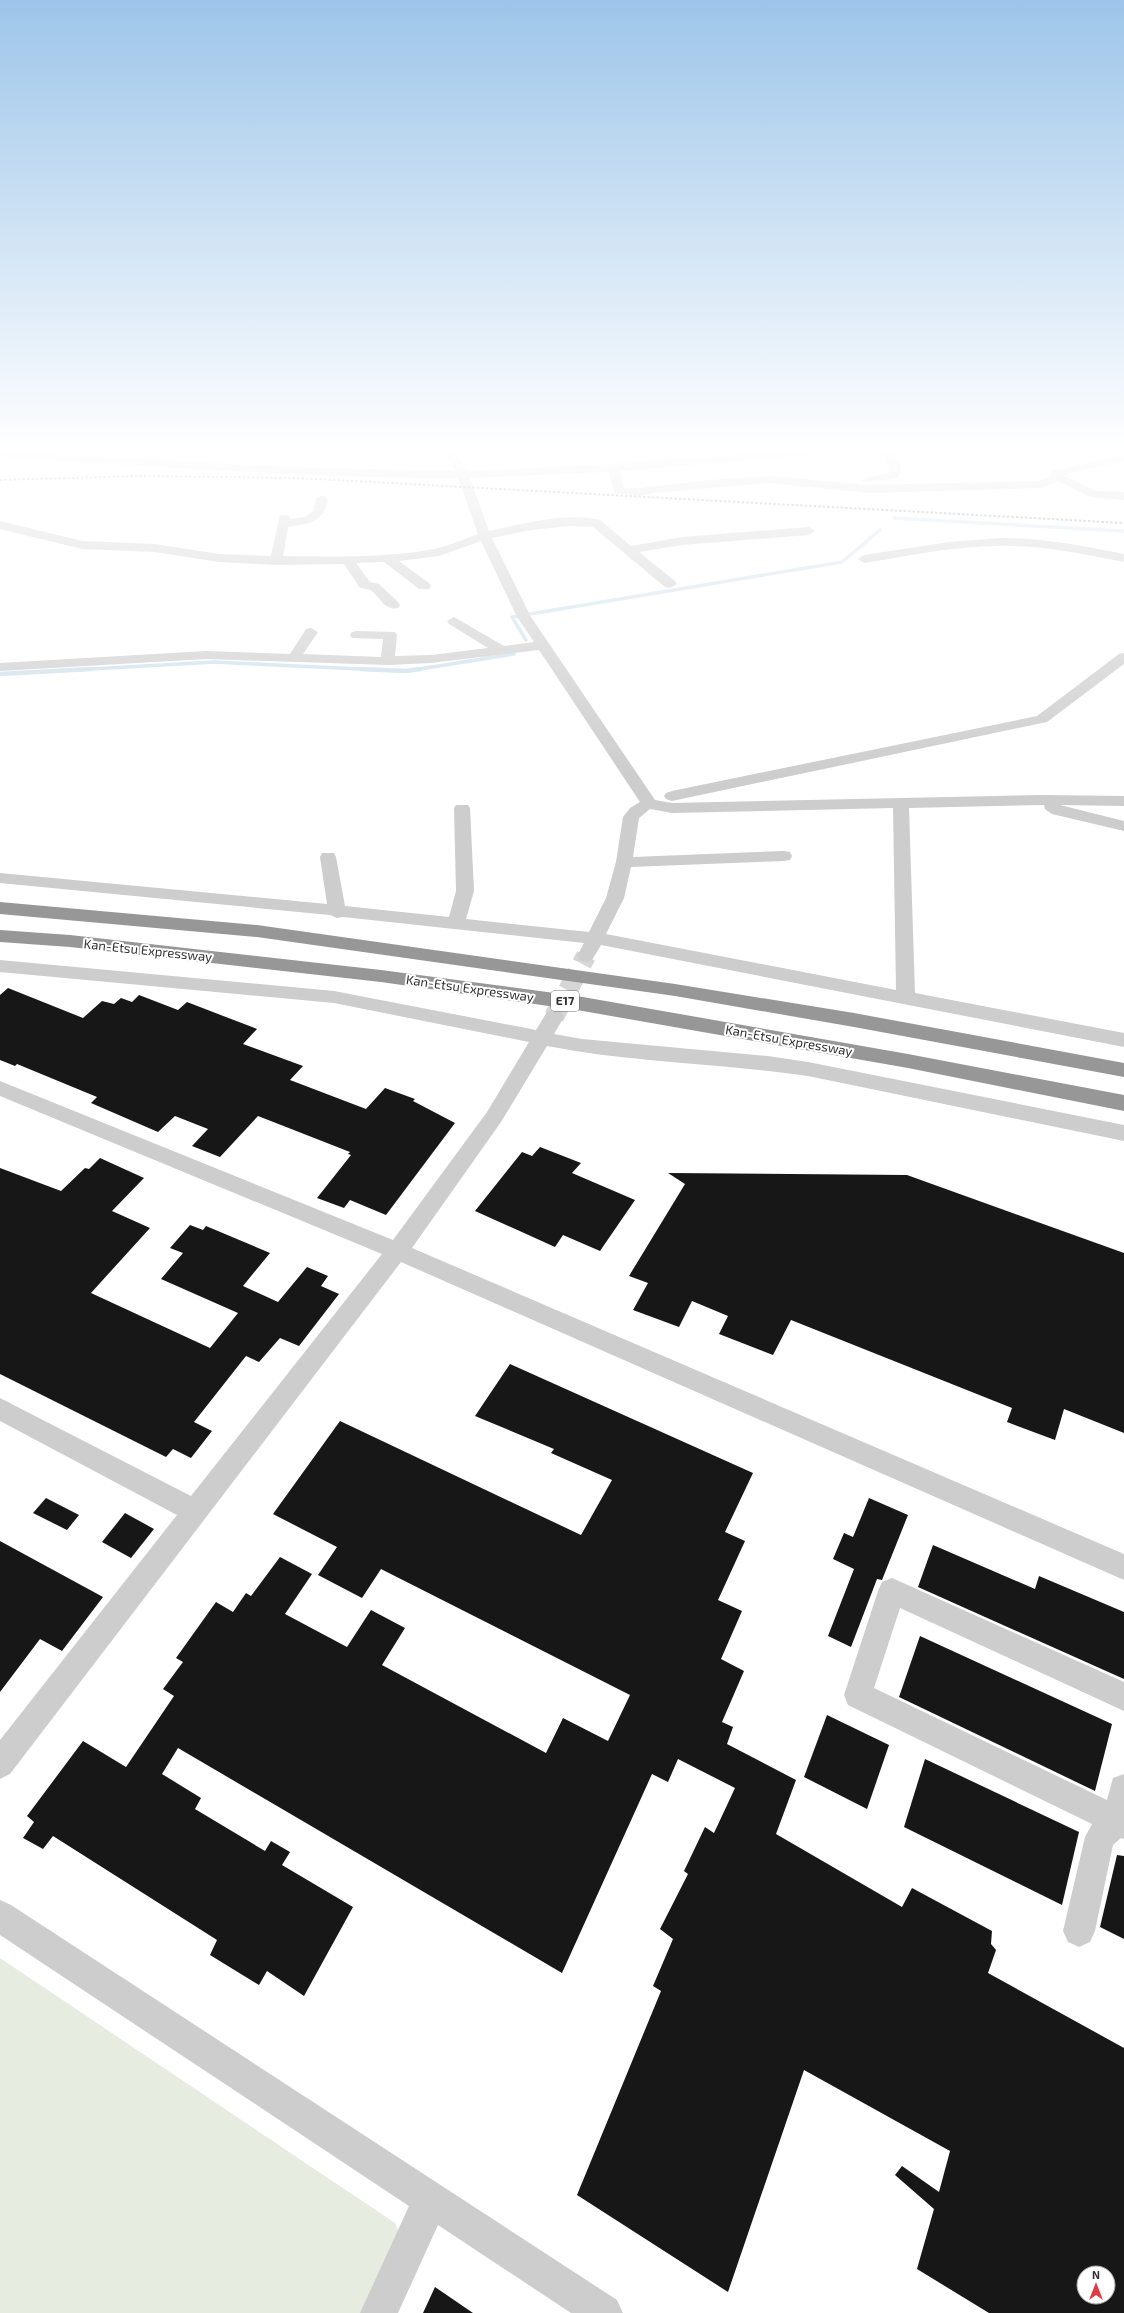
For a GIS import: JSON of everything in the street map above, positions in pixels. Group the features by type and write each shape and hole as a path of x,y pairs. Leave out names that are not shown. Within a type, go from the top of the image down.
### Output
{"highway":[{"name":"Kan-Etsu Expressway","path":"0,908 257,931 675,990 854,1020 1124,1070"},
{"name":"Kan-Etsu Expressway","path":"0,936 70,941 381,976 576,1003 908,1061 1124,1103"}],"street":[{"path":"237,559 276,561 369,559"},
{"path":"388,559 424,586"},
{"path":"496,559 523,615 542,644 649,803 659,807 672,808 1042,800 1124,801"},
{"path":"640,559 670,584"},
{"path":"348,560 365,585 374,588 393,605"},
{"path":"454,620 502,650"},
{"path":"295,656 311,632"},
{"path":"357,635 390,635 388,661"},
{"path":"0,667 41,666 206,655 295,656 388,661 431,659 542,644"},
{"path":"672,796 1042,719 1124,657"},
{"path":"1042,800 1058,811 1124,826"},
{"path":"586,956 615,898 624,862 631,818 636,811 649,803"},
{"path":"901,803 906,998"},
{"path":"456,924 465,891 462,808"},
{"path":"328,856 337,913"},
{"path":"624,862 784,856"},
{"path":"0,878 202,897 337,913 595,938 1124,1040"},
{"path":"0,966 334,997 582,1046 768,1063 808,1069 1124,1133"},
{"path":"0,1764 397,1251 494,1117 554,1017"},
{"path":"0,1088 397,1251 1124,1567"},
{"path":"0,1409 196,1512"},
{"path":"1120,1823 858,1695 892,1591 1124,1697"},
{"path":"1079,1931 1100,1837 1120,1823 1124,1789"},
{"path":"0,1916 604,2313"},
{"path":"379,2313 431,2199"}],"shaded area":[{"path":"0,1958 395,2223 399,2234 363,2313 0,2313"}],"building":[{"path":"8,988 83,1018 102,1001 114,1004 121,998 132,1002 139,995 178,1010 187,1002 257,1029 243,1044 303,1066 290,1080 366,1109 385,1088 415,1099 413,1101 455,1123 386,1215 350,1200 344,1208 317,1198 351,1155 348,1154 350,1152 258,1116 220,1157 192,1146 208,1129 175,1116 158,1132 91,1103 97,1097 17,1064 15,1066 0,1060 0,995"},
{"path":"540,1147 581,1163 572,1173 635,1200 600,1251 563,1235 555,1247 475,1211 522,1152 532,1156"},
{"path":"100,1158 144,1178 112,1211 150,1228 91,1293 210,1348 238,1313 161,1279 183,1253 170,1248 190,1225 203,1230 206,1226 270,1253 243,1286 278,1302 307,1267 328,1276 321,1286 339,1294 299,1346 280,1338 259,1362 246,1356 194,1422 212,1431 191,1458 173,1449 166,1457 0,1374 0,1168 61,1191 85,1168 89,1169"},
{"path":"668,1173 907,1175 1124,1253 1124,1433 1064,1409 1055,1440 1007,1422 1012,1408 791,1320 773,1355 719,1334 728,1316 692,1301 679,1327 633,1310 648,1283 629,1276 685,1184"},
{"path":"510,1364 753,1473 725,1532 745,1541 718,1600 742,1611 721,1659 744,1671 722,1722 733,1727 727,1744 796,1780 776,1834 902,1907 912,1888 992,1931 991,1944 996,1950 988,1973 1124,2048 1124,2313 989,2313 917,2269 934,2209 895,2175 902,2166 939,2192 950,2151 804,2070 728,2292 577,2195 661,1991 653,1986 673,1939 660,1929 688,1874 684,1871 705,1827 714,1833 735,1788 678,1759 668,1782 652,1774 562,1973 178,1748 162,1774 201,1798 195,1809 265,1851 271,1841 290,1852 282,1865 353,1907 304,1996 267,1971 259,1985 210,1955 217,1940 53,1836 43,1849 23,1838 34,1822 27,1816 83,1741 126,1767 174,1696 163,1689 183,1662 176,1658 216,1602 233,1612 246,1593 251,1596 280,1557 312,1574 285,1614 347,1647 371,1610 405,1628 382,1665 546,1753 563,1718 608,1741 630,1695 381,1569 362,1598 318,1575 337,1547 273,1514 340,1421 581,1535 612,1480 551,1453 554,1449 475,1416"},
{"path":"46,1498 79,1515 67,1530 33,1513"},
{"path":"869,1498 908,1515 882,1580 877,1579 851,1647 828,1636 854,1569 833,1559 844,1533 853,1537"},
{"path":"125,1513 154,1529 131,1558 102,1542"},
{"path":"0,1541 103,1597 62,1651 40,1639 0,1692"},
{"path":"933,1545 1035,1589 1039,1576 1124,1612 1124,1679 918,1587"},
{"path":"920,1636 1112,1724 1095,1791 899,1697"},
{"path":"827,1715 889,1745 867,1809 804,1777"},
{"path":"925,1759 1079,1832 1062,1905 904,1827"},
{"path":"1117,1855 1124,1856 1124,1939 1100,1927"},
{"path":"435,2287 473,2313 423,2313"}],"waterway":[{"path":"526,640 512,617 842,562 846,559"},
{"path":"413,670 514,654"},
{"path":"74,670 214,662 361,669"},
{"path":"0,674 91,669"},
{"path":"361,669 413,670"},
{"path":"361,669 382,670"},
{"path":"413,670 420,669"}],"tunnel":[{"path":"554,1017 586,956"}]}
